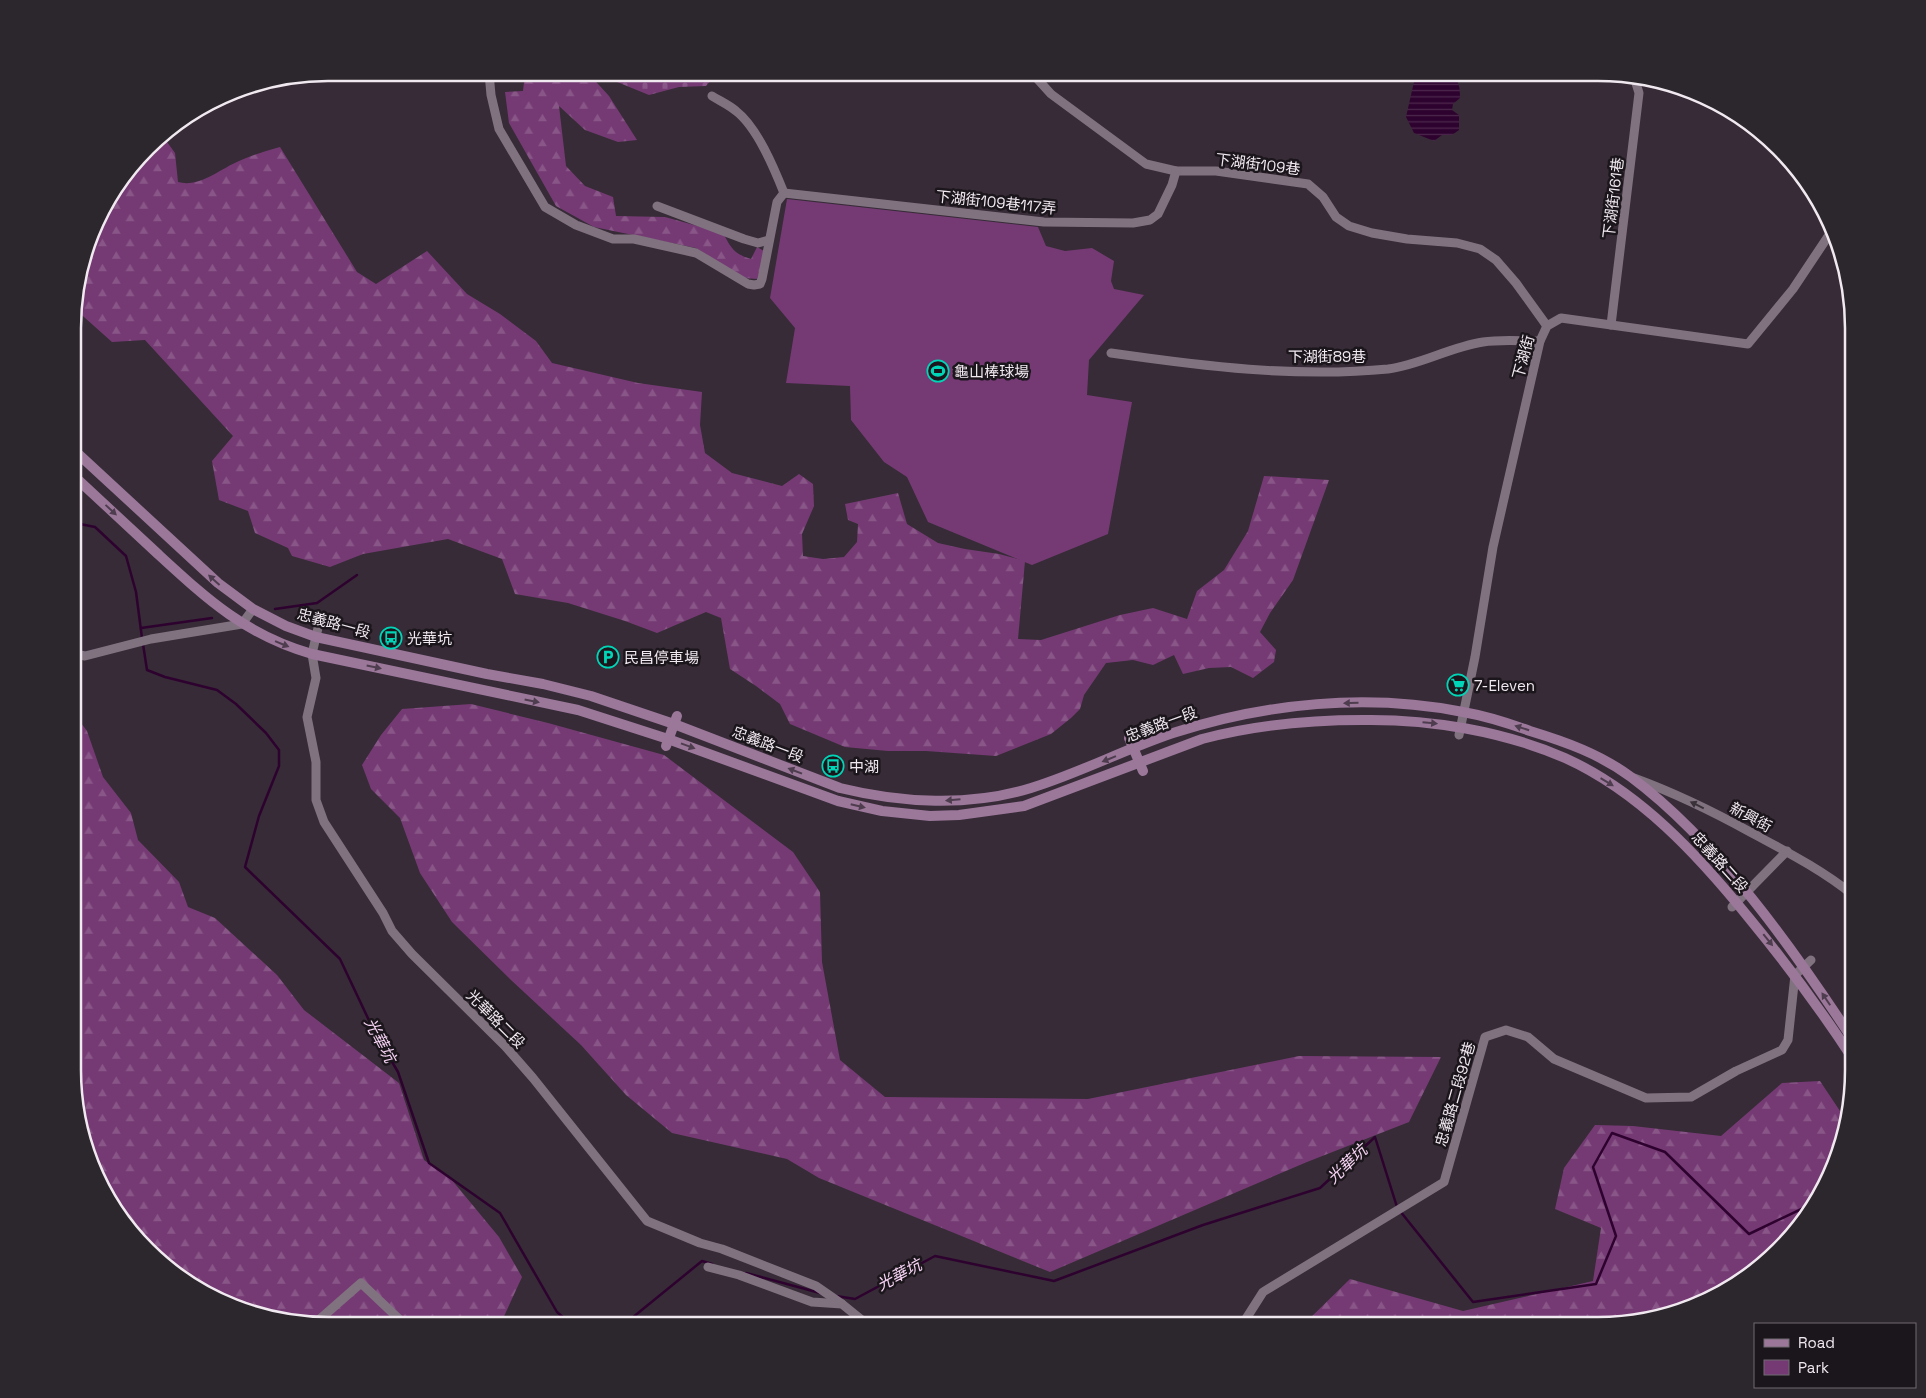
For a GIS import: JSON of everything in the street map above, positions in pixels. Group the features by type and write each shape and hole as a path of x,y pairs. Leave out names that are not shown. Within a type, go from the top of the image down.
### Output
{"main road":[{"name":"忠義路一段","path":"81,457 218,583 253,609 286,626 487,674 543,684 676,720 840,788 861,793 934,801 978,798 1028,789 1169,735 1237,715 1309,705 1354,703 1400,704 1465,712 1568,743"},
{"name":"忠義路一段","path":"81,483 209,601 242,624 270,640 312,654 562,706 614,721 667,743 838,801 882,811 930,816 959,815 1024,806 1141,767 1210,737 1270,726 1379,719 1460,731"},
{"path":"667,743 676,720"},
{"name":"忠義路二段","path":"1460,731 1492,734 1564,758 1613,786 1668,828 1691,851 1734,905 1795,975 1845,1047"},
{"path":"1129,738 1141,767"},
{"name":"忠義路二段","path":"1568,743 1602,759 1630,776 1688,827 1807,963 1845,1027"}],"street":[{"path":"489,81 499,129 545,206 576,224 613,239 634,239 696,253 741,280 754,285 760,284 778,202 784,192 759,139 737,112 712,96"},
{"name":"下湖街109巷","path":"1039,81 1051,94 1146,164 1176,171 1216,172 1308,184 1323,197 1336,217 1349,226 1407,239 1458,243 1480,249 1496,260 1547,326"},
{"name":"下湖街161巷","path":"1611,325 1639,93 1636,84"},
{"name":"下湖街109巷117弄","path":"784,192 1044,222 1133,223 1150,220 1158,214 1172,185 1176,171"},
{"path":"657,206 744,239 758,243 769,240"},
{"name":"下湖街","path":"1460,731 1465,712 1493,547 1540,341 1547,326 1561,318 1748,344 1793,289 1828,238"},
{"name":"下湖街89巷","path":"1111,353 1190,365 1343,372 1390,368 1483,342 1540,341"},
{"path":"81,655 85,656 152,639 242,624 253,609"},
{"name":"光華路二段","path":"317,632 312,654 316,678 307,717 316,762 316,800 324,822 383,913 392,931 412,954 505,1046 648,1221 700,1243 722,1249 816,1286 842,1304"},
{"name":"新興街","path":"1630,776 1665,789 1787,851 1828,876 1845,890"},
{"path":"1734,905 1747,894 1787,851"},
{"path":"1795,975 1807,963"},
{"name":"忠義路二段92巷","path":"1247,1317 1263,1292 1444,1182 1485,1037 1506,1030 1528,1036 1554,1059 1646,1098 1691,1097 1736,1071 1782,1050 1788,1040 1795,975"},
{"path":"708,1267 739,1275 812,1302 842,1304 858,1317"},
{"path":"323,1317 361,1283 398,1317"}],"green space":[{"path":"524,81 595,81 609,96 637,140 618,142 585,130 559,106 566,166 585,186 613,197 616,216 665,217 723,233 734,250 751,259 757,247 766,252 758,279 743,278 696,248 594,227 556,206 509,123 505,92 523,91"},
{"path":"615,81 710,81 706,86 679,87 649,95"},
{"path":"167,142 175,153 178,182 194,182 209,177 244,159 280,147 357,272 376,284 427,251 467,294 500,314 536,341 552,363 638,383 702,392 700,425 705,453 732,473 782,486 799,474 813,484 814,506 802,534 803,556 823,559 844,557 857,542 858,524 848,520 845,504 898,493 907,524 938,543 999,554 1025,561 1018,639 1041,640 1120,615 1153,608 1187,619 1197,591 1224,570 1248,531 1264,476 1329,480 1293,580 1270,613 1260,632 1276,650 1274,662 1253,678 1231,667 1209,668 1183,674 1174,655 1153,665 1133,660 1106,663 1084,695 1080,709 1071,718 1051,734 996,756 845,747 790,724 780,704 730,669 721,618 706,612 657,633 568,603 515,594 502,559 448,539 363,554 330,567 292,556 288,548 255,533 248,511 219,500 212,461 233,436 145,340 112,342 82,315 83,296 94,249 100,234 114,205 143,165"},
{"name":"龜山棒球場","path":"787,199 1038,227 1046,246 1065,251 1092,248 1114,261 1111,281 1114,289 1144,295 1089,360 1087,395 1132,402 1108,534 1032,565 928,522 907,477 884,462 851,420 850,386 786,383 795,328 770,298"},
{"path":"471,704 664,755 793,852 820,892 822,962 840,1060 885,1097 1088,1099 1299,1056 1441,1057 1409,1122 1307,1162 1050,1272 819,1178 787,1159 672,1133 626,1095 581,1045 452,922 420,873 400,818 371,789 362,765 381,735 402,709"},
{"path":"81,723 87,731 103,777 131,813 138,840 179,882 188,907 215,918 277,975 304,1010 399,1083 424,1160 451,1179 499,1237 522,1277 504,1317 328,1317 296,1315 249,1304 205,1284 165,1255 132,1220 114,1193 100,1164 94,1149 83,1102 81,1070"},
{"path":"1820,1081 1840,1111 1841,1110 1832,1149 1812,1193 1783,1233 1748,1266 1707,1291 1677,1304 1630,1315 1598,1317 1311,1317 1350,1279 1463,1311 1593,1281 1601,1228 1555,1209 1564,1168 1595,1125 1633,1126 1721,1136 1782,1083"}],"shaded area":[{"path":"1414,81 1457,81 1460,98 1453,104 1452,110 1459,115 1459,130 1452,135 1442,135 1434,141 1414,133 1406,117"}],"waterway":[{"name":"光華坑","path":"81,524 95,527 126,556 136,592 142,638"},
{"path":"275,609 317,603 357,575"},
{"path":"141,628 212,618"},
{"name":"光華坑","path":"143,644 147,670 165,677 217,690 236,704 266,733 279,750 279,766 259,816 245,867 340,959 374,1031 398,1072 429,1163 500,1213 557,1312 563,1317"},
{"name":"光華坑","path":"1400,1211 1473,1302 1596,1284 1616,1236 1593,1167 1612,1133 1665,1152 1749,1234 1802,1209"},
{"name":"光華坑","path":"836,1296 855,1299 935,1256 1054,1281 1203,1225 1320,1188 1375,1137 1397,1207"},
{"name":"光華坑","path":"633,1317 702,1261 712,1264"},
{"name":"光華坑","path":"746,1273 820,1293"}],"place":[{"name":"龜山棒球場","path":"938,371"},
{"name":"光華坑","path":"391,638"},
{"name":"民昌停車場","path":"608,657"},
{"name":"7-Eleven","path":"1458,685"},
{"name":"中湖","path":"833,766"}]}
